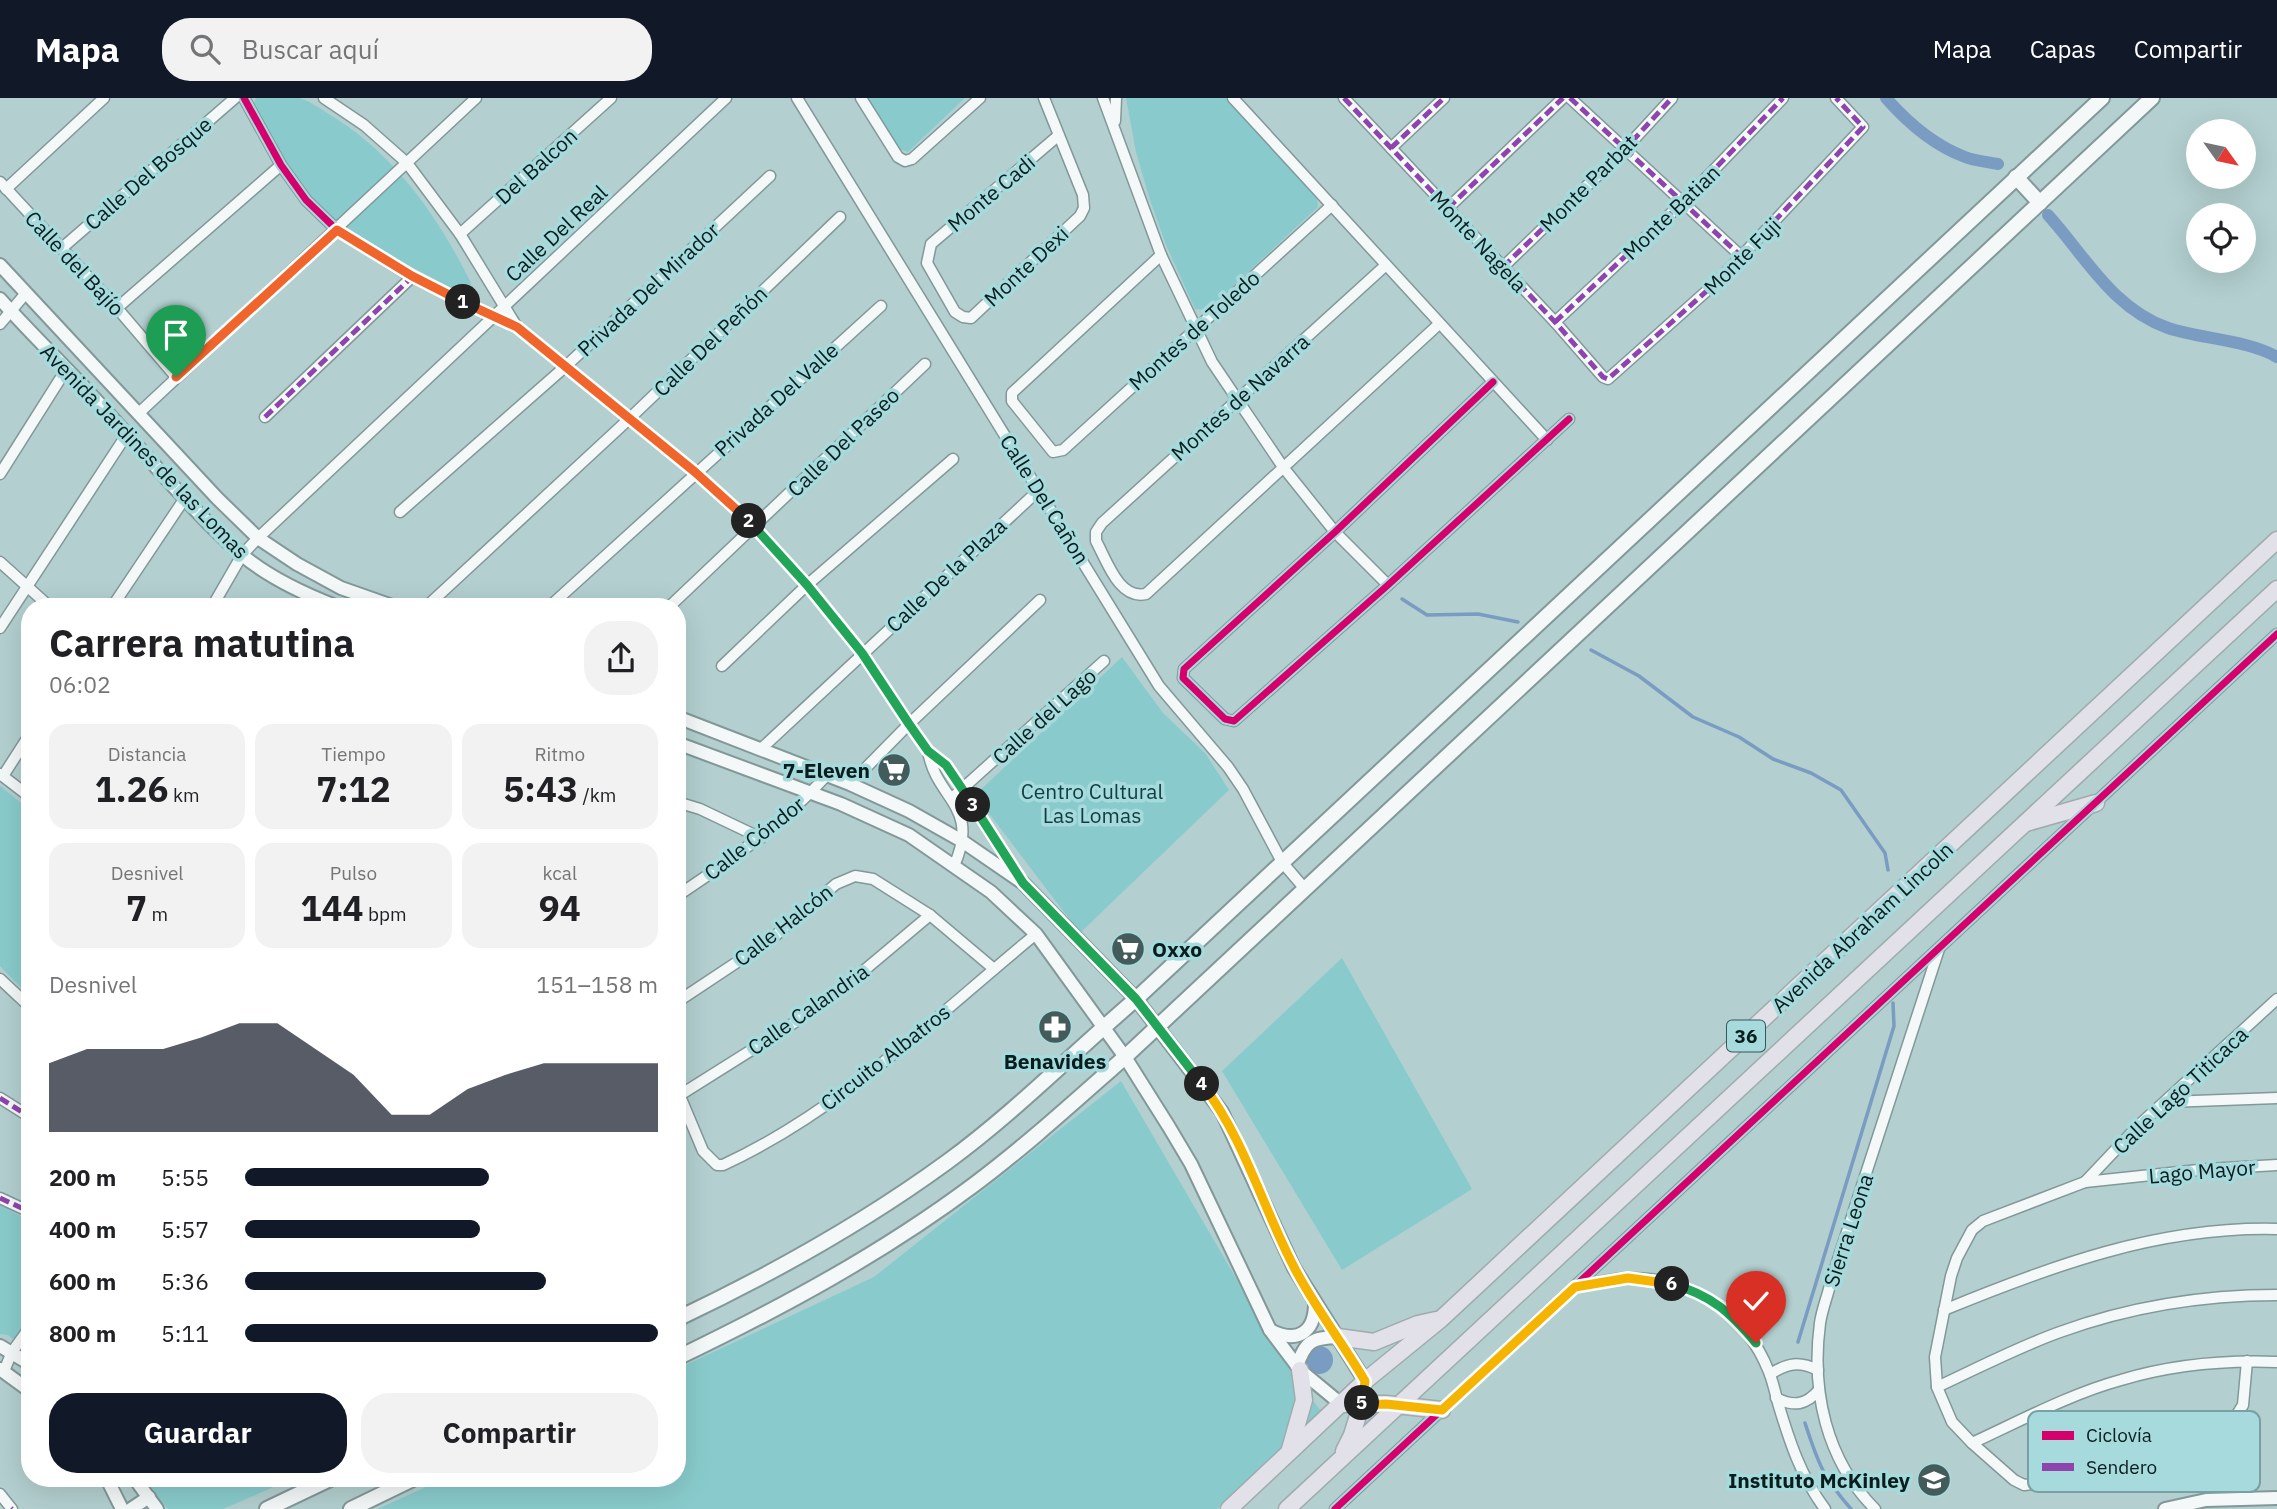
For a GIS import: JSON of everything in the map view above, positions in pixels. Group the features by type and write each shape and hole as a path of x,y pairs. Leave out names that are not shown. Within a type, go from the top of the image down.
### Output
{"main road":[{"path":"686,1314 819,1246 883,1207 1002,1118 1136,999 2102,98"},
{"path":"686,1354 827,1282 976,1184 1159,1028 2151,98"},
{"path":"2016,177 2040,203"},
{"name":"Avenida Abraham Lincoln","path":"1229,1509 1365,1381 1441,1319 2277,540"},
{"path":"2258,558 2270,552 2277,552"},
{"name":"36","path":"1287,1509 2277,589"},
{"path":"2024,823 2096,803"},
{"path":"1338,1337 1374,1342 1418,1324 1441,1319"},
{"path":"1289,1453 1296,1437 1304,1400 1299,1368"},
{"path":"1340,1459 1352,1434 1365,1381"},
{"path":"1341,1404 1442,1410"},
{"path":"267,1509 304,1487"},
{"path":"351,1509 396,1487"}],"street":[{"path":"3,186 104,98"},
{"name":"Calle Del Bosque","path":"62,248 234,98"},
{"path":"244,98 281,165 306,200 337,230 412,276 517,327 695,472 755,527 862,653 928,751 946,765 1023,883"},
{"path":"324,98 365,125 407,163 460,234 517,327"},
{"path":"140,412 476,98"},
{"name":"Del Balcon","path":"460,234 611,98"},
{"name":"Calle Del Real","path":"217,598 242,555 258,538 726,98"},
{"name":"Calle Del Cañon","path":"797,98 1159,686 1228,767 1243,789 1282,862 1305,890"},
{"path":"861,98 898,157 905,161 912,159 980,98"},
{"path":"1044,98 1059,135"},
{"path":"1103,98 1161,255 1212,362 1283,467 1335,532 1388,586"},
{"path":"1114,125 1116,98"},
{"path":"1233,98 1546,440"},
{"name":"Monte Nagela","path":"1344,98 1555,322 1603,377 1608,379 1613,376"},
{"path":"1391,148 1444,98"},
{"path":"1448,208 1563,98"},
{"path":"1570,98 1742,257"},
{"name":"Monte Parbat","path":"1503,267 1625,149 1672,98"},
{"name":"Monte Batian","path":"1555,322 1682,202 1783,98"},
{"name":"Monte Fuji","path":"1613,376 1742,257 1863,128 1836,98"},
{"name":"Monte Dexi","path":"963,317 971,318 1080,216 1084,208 1083,195 1059,135"},
{"name":"Monte Cadi","path":"963,317 955,312 927,263 931,244 1059,135"},
{"path":"117,308 281,165"},
{"name":"Privada Del Mirador","path":"400,512 566,366 770,176"},
{"name":"Calle del Bajío","path":"3,186 117,308 176,377"},
{"name":"Montes de Toledo","path":"1161,255 1011,395 1012,401 1048,447 1056,452 1063,450 1332,205"},
{"name":"Calle Del Peñón","path":"436,598 629,419 840,217"},
{"name":"Avenida Jardines de las Lomas","path":"0,265 140,412 217,498 258,538 297,564 341,588 369,598"},
{"name":"Montes de Navarra","path":"1283,467 1146,594 1136,596 1126,592 1096,541 1096,532 1102,523 1386,265"},
{"path":"265,417 412,276"},
{"path":"0,324 9,310 26,293"},
{"name":"Avenida Jardines de las Lomas","path":"0,299 185,498 242,555 288,584 318,598"},
{"name":"Privada Del Valle","path":"559,598 881,306"},
{"path":"1283,467 1439,324"},
{"name":"Calle Del Paseo","path":"679,598 925,364"},
{"path":"0,474 67,368"},
{"path":"1493,382 1335,532 1184,669 1183,678 1224,719 1234,721 1388,586 1569,419"},
{"path":"0,628 127,434"},
{"path":"722,666 807,585 953,459"},
{"name":"Calle De la Plaza","path":"761,748 1040,489"},
{"path":"118,598 185,498"},
{"path":"0,562 40,598"},
{"path":"850,784 1040,600"},
{"path":"1335,1509 2277,634"},
{"name":"Calle del Lago","path":"952,798 1104,661"},
{"path":"686,720 850,784 909,811 962,841 1023,883 1136,999 1222,1112 1288,1256 1365,1381"},
{"path":"686,746 841,804 909,835 990,892 1037,934 1125,1057 1191,1164 1270,1330 1299,1368 1341,1404"},
{"path":"21,747 1,775 21,790"},
{"path":"928,751 929,760 960,813 962,841 954,866"},
{"name":"Calle Cóndor","path":"686,890 761,838 827,775"},
{"path":"686,805 761,838"},
{"name":"Calle Halcón","path":"686,996 769,940 836,884 847,878 863,876 873,879 930,915 994,969"},
{"name":"Calle Calandria","path":"686,1088 785,1029 836,994 930,915"},
{"name":"Circuito Albatros","path":"686,1109 703,1151 717,1166 723,1166 802,1121 867,1076 1037,934"},
{"name":"Sierra Leona","path":"1875,1509 1838,1458 1827,1433 1819,1390 1821,1322 1831,1281 1940,946"},
{"path":"0,979 21,999"},
{"name":"Calle Lago Titicaca","path":"2085,1182 2138,1126 2277,999"},
{"path":"0,1098 21,1111"},
{"path":"2167,1101 2277,1098"},
{"name":"Lago Mayor","path":"2085,1182 2208,1169 2277,1166"},
{"path":"2028,1485 2014,1480 1952,1422 1937,1387 1935,1357 1957,1258 1965,1240 1977,1225 2085,1182"},
{"path":"0,1198 21,1208"},
{"path":"1944,1310 2067,1262 2132,1245 2190,1234 2277,1229"},
{"path":"1575,1287 1628,1278 1665,1282 1692,1290 1715,1301 1737,1320 1756,1343 1770,1374 1801,1471 1825,1509"},
{"path":"1937,1387 2059,1332 2115,1314 2236,1295 2277,1295"},
{"path":"1270,1330 1282,1337 1304,1333 1315,1317 1315,1303"},
{"path":"21,1335 6,1349 2,1370 21,1384"},
{"path":"1299,1368 1303,1349 1311,1342 1319,1337 1338,1337"},
{"path":"6,1349 21,1358"},
{"path":"2044,1411 2091,1390 2160,1370 2247,1361 2277,1362"},
{"path":"2239,1411 2243,1405 2247,1361"},
{"path":"1770,1374 1794,1363 1805,1364 1818,1370"},
{"path":"1776,1398 1787,1404 1799,1404 1811,1400 1819,1390"},
{"path":"1972,1443 2028,1418"},
{"path":"111,1487 122,1509"},
{"path":"141,1487 157,1509"},
{"path":"2260,1498 2277,1491"},
{"path":"0,1494 11,1509"},
{"path":"131,1509 149,1497"},
{"path":"2165,1509 2206,1500 2277,1498"}],"green space":[{"path":"256,98 302,99 350,128 371,145 408,183 439,226 471,283 467,290 459,292 351,235 326,214 309,198 282,161 253,106"},
{"path":"867,98 965,98 908,152 899,149"},
{"path":"1126,98 1226,98 1317,197 1318,207 1207,310 1195,309 1166,245 1136,152"},
{"name":"Centro Cultural Las Lomas","path":"1122,657 1163,713 1205,753 1229,790 1080,933 975,795"},
{"path":"0,786 21,803 21,988 0,966"},
{"path":"1342,958 1472,1189 1342,1270 1222,1071"},
{"path":"1121,1081 1289,1369 1324,1415 1217,1509 378,1509 426,1487 686,1487 686,1365 874,1277"},
{"path":"0,1205 21,1216 21,1346 8,1335 0,1334"},
{"path":"148,1487 274,1487 223,1509 168,1509"}],"shaded area":[{"path":"1319,1346 1329,1350 1333,1360 1329,1370 1319,1374 1309,1370 1305,1360 1309,1350"}],"waterway":[{"path":"1886,98 1912,124 1942,146 1969,158 1998,164"},
{"path":"2048,215 2115,295 2148,319 2181,332 2238,343 2277,357"},
{"path":"1402,599 1427,615 1478,614 1518,622"},
{"path":"1591,650 1639,676 1693,717 1739,737 1773,759 1811,773 1841,790 1885,853 1888,870"},
{"path":"1798,1342 1894,1026 1893,1003"},
{"path":"1805,1423 1822,1469 1851,1509"}],"marked path":[{"path":"1344,98 1555,322 1603,377 1608,379 1719,280 1863,127 1836,98"},
{"path":"1391,148 1444,98"},
{"path":"1448,208 1563,98"},
{"path":"1570,98 1742,257"},
{"path":"1503,267 1625,149 1672,98"},
{"path":"1555,322 1682,203 1783,98"},
{"path":"265,417 412,277"},
{"path":"0,1098 21,1111"},
{"path":"0,1198 21,1208"}],"cycle path":[{"path":"244,98 281,165 306,200 337,230 412,277 517,327 695,472 755,527 807,585 862,654 928,751 946,765 1023,883"},
{"path":"1493,382 1335,532 1184,669 1183,678 1225,719 1234,721 1388,585 1569,419"},
{"path":"1335,1509 2277,634"}],"place":[{"name":"7-Eleven","path":"894,770"},
{"name":"Oxxo","path":"1128,949"},
{"name":"Benavides","path":"1055,1027"},
{"name":"Instituto McKinley","path":"1934,1480"}],"route":[{"path":"176,377 337,230 412,276 517,327 695,472 755,527 807,585 862,653 928,751 946,765 1023,883 1136,999 1222,1112 1294,1268 1365,1381 1361,1405 1386,1404 1442,1410 1575,1287 1628,1278 1665,1282 1692,1290 1715,1301 1737,1320 1756,1343"}]}
